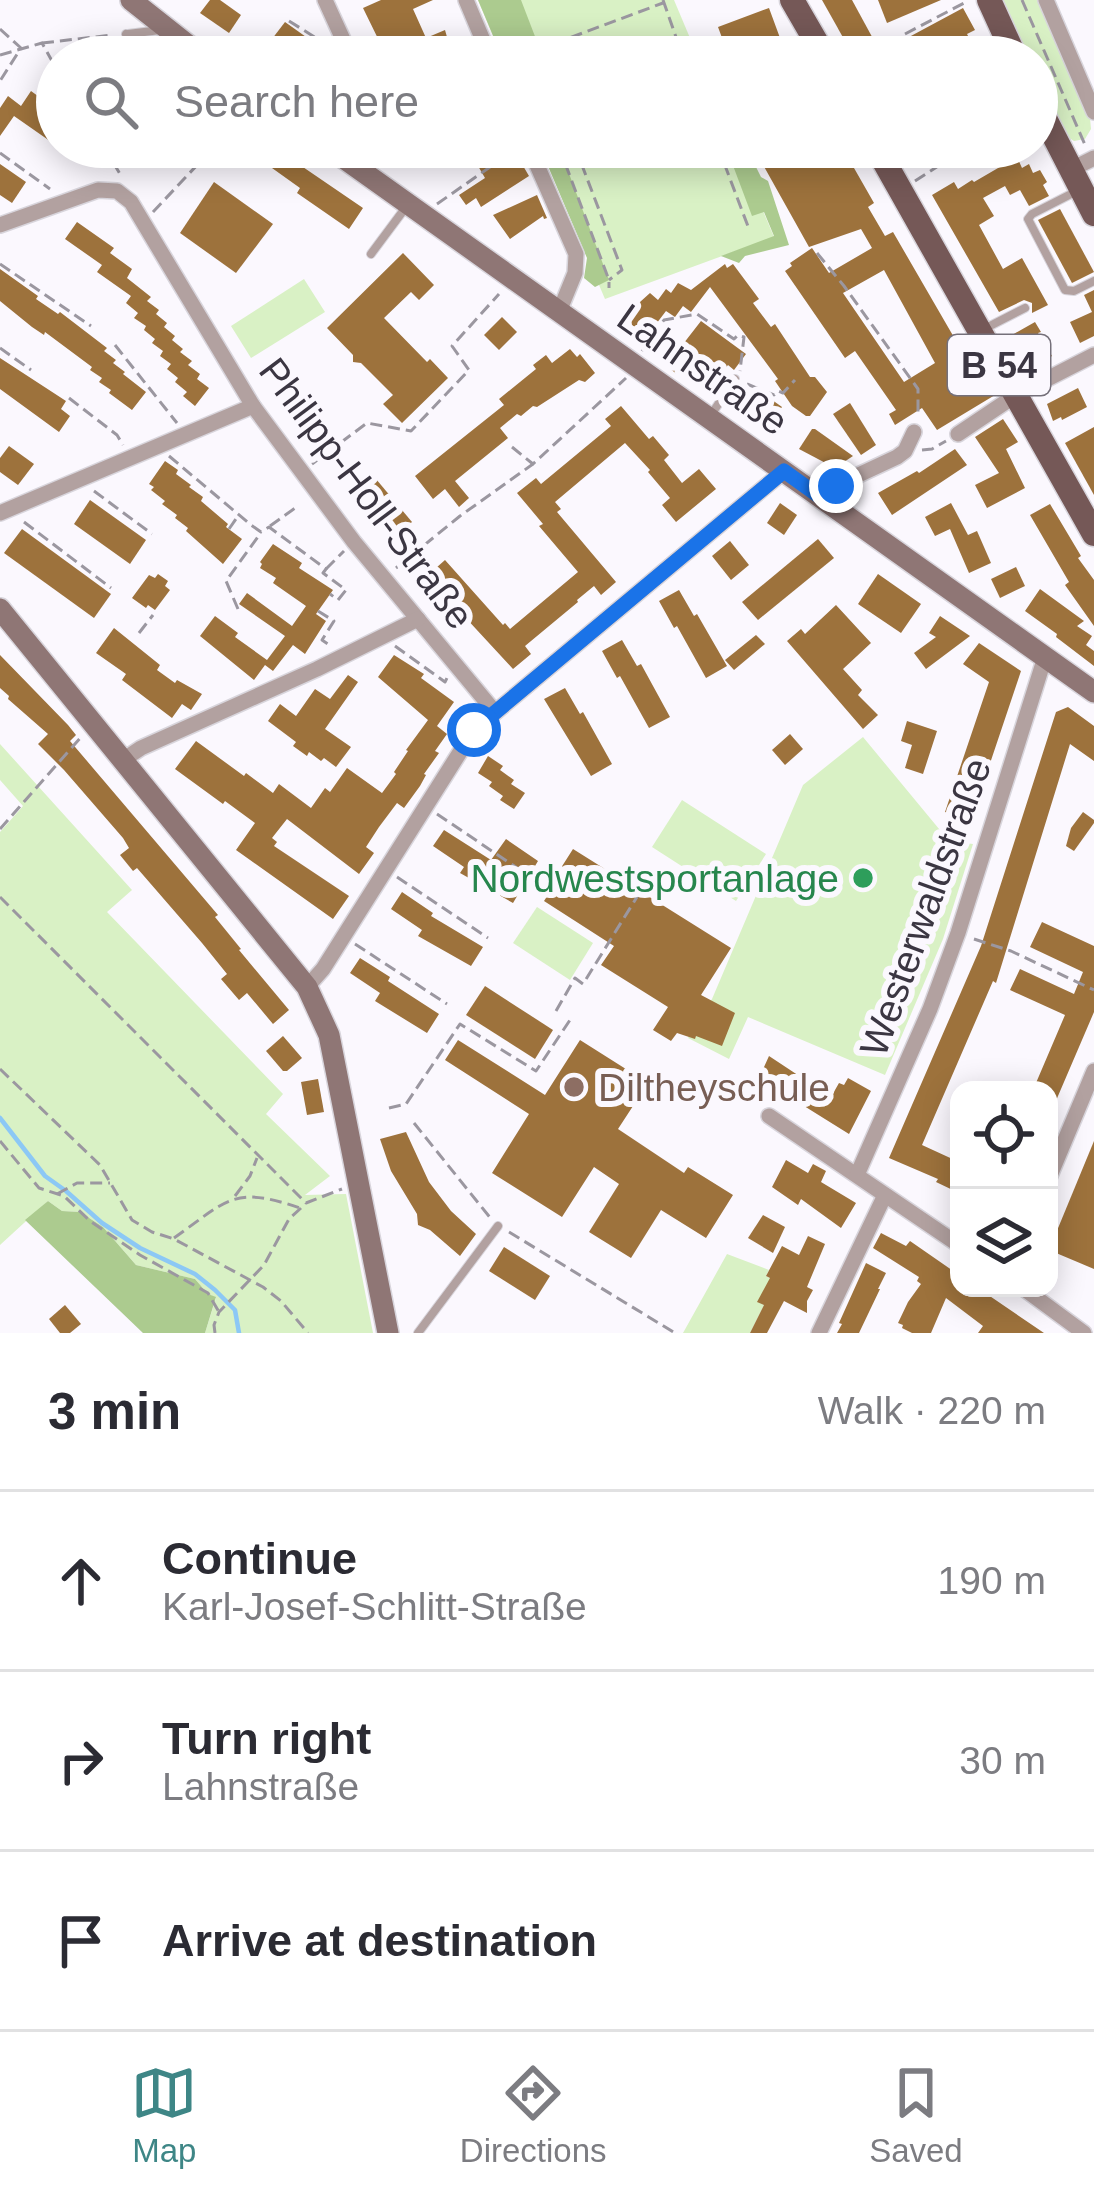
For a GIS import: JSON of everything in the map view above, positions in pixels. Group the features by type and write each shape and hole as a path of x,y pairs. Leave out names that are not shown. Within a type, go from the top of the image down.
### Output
{"main road":[{"path":"792,0 813,36"},
{"path":"988,0 1005,36"},
{"path":"1058,133 1084,169 1094,214"},
{"name":"B 54","path":"888,168 1094,534"}],"street":[{"path":"130,0 173,36"},
{"path":"326,0 342,36"},
{"path":"466,0 481,36"},
{"path":"1046,0 1094,112"},
{"name":"Lahnstraße","path":"371,168 416,209 559,312 630,370 709,418 1094,692"},
{"path":"538,168 576,254 575,273 559,312"},
{"path":"0,225 98,190 117,190"},
{"name":"Philipp-Holl-Straße","path":"117,190 131,202 253,406 301,473 494,712"},
{"path":"958,434 1016,395 1094,356"},
{"path":"4,512 253,406"},
{"path":"823,499 836,486 897,457 914,432"},
{"path":"307,987 344,937 474,730 784,471"},
{"path":"0,609 307,987 329,1035 388,1333"},
{"path":"122,760 418,619"},
{"name":"Westerwaldstraße","path":"857,1175 958,933 1045,657"},
{"path":"1058,1157 1094,1071"},
{"path":"769,1116 950,1239"},
{"path":"819,1333 885,1195"},
{"path":"1034,1297 1076,1330"}],"lane":[{"path":"126,34 165,30"},
{"path":"1084,169 1028,219 1065,290 1074,291 1094,281"},
{"path":"371,254 416,209"},
{"path":"980,332 1025,308"},
{"path":"709,418 735,380"},
{"path":"418,1333 498,1226"}],"path":[{"path":"905,34 970,0"},
{"path":"1022,0 1035,36"},
{"path":"574,36 663,2 675,36"},
{"path":"289,21 313,36"},
{"path":"0,29 21,48"},
{"path":"107,36 126,34"},
{"path":"0,55 36,44"},
{"path":"0,81 21,48"},
{"path":"1058,98 1084,169"},
{"path":"0,153 67,200"},
{"path":"116,168 117,190"},
{"path":"152,213 194,168"},
{"path":"416,209 485,168"},
{"path":"567,168 609,288"},
{"path":"582,168 622,270 609,280"},
{"path":"726,168 749,229"},
{"path":"914,182 935,168"},
{"path":"817,253 918,389 914,432"},
{"path":"0,264 91,326"},
{"path":"301,473 367,423 411,430 469,370 452,346 513,278"},
{"path":"385,578 533,464 630,370 664,320 697,314 734,339 738,334 744,337 741,369 735,380 774,395 796,380"},
{"path":"115,345 186,434"},
{"path":"0,347 31,370"},
{"path":"69,398 117,435 130,457"},
{"path":"512,447 533,464"},
{"path":"165,452 261,532"},
{"path":"78,480 152,534"},
{"path":"238,608 226,581 261,532 298,506"},
{"path":"4,512 111,588"},
{"path":"229,529 239,514"},
{"path":"269,527 346,590 338,600 330,594"},
{"path":"317,580 335,559"},
{"path":"318,611 334,622 322,640 332,646"},
{"path":"139,633 153,615"},
{"path":"383,638 445,682 455,664"},
{"path":"0,829 93,724"},
{"path":"426,806 530,876"},
{"path":"386,870 488,938"},
{"path":"556,1011 575,979 583,984 650,876"},
{"path":"0,897 259,1155 303,1206"},
{"path":"958,933 1011,951 1094,990"},
{"path":"344,937 447,1004"},
{"path":"389,1108 406,1104 460,1024 536,1071 570,1020"},
{"path":"0,1069 100,1165 132,1220 263,1287 308,1333"},
{"path":"414,1123 498,1226 675,1333"},
{"path":"0,1141 39,1188 64,1196 90,1221 140,1255 208,1293 220,1310"},
{"path":"174,1239 233,1197 259,1155"},
{"path":"57,1194 77,1184 111,1183"},
{"path":"215,1333 220,1310 264,1265 289,1219 303,1206 338,1189 359,1190"},
{"path":"233,1197 253,1195 303,1206"}],"green space":[{"path":"478,0 674,0 689,36 493,36"},
{"path":"478,0 521,0 535,36 493,36"},
{"path":"1003,0 1040,0 1055,36 1019,36"},
{"path":"1058,42 1091,129 1085,139 1074,141 1058,119"},
{"path":"549,168 745,168 774,237 605,299"},
{"path":"549,168 567,168 609,280 595,287 584,278 587,258"},
{"path":"734,168 756,168 768,181 789,245 745,256 739,263 721,256 774,236 764,212 752,216"},
{"path":"304,279 325,312 251,358 231,326"},
{"name":"Nordwestsportanlage","path":"863,737 949,841 973,844 943,939 885,1075 748,1017 729,1059 688,1038 712,999 803,785"},
{"path":"0,744 132,890 107,912 283,1094 266,1114 330,1176 305,1195 346,1194 373,1333 205,1333 216,1298 195,1279 136,1265 103,1227 80,1212 62,1211 48,1201 0,1245 0,832 23,806 0,780"},
{"path":"682,800 766,854 736,901 652,847"},
{"path":"537,907 593,943 570,980 513,943"},
{"path":"48,1201 62,1211 80,1212 103,1227 136,1265 195,1279 216,1297 205,1333 143,1333 25,1220"},
{"path":"727,1254 769,1270 766,1276 775,1281 758,1302 764,1305 750,1333 683,1333"}],"building":[{"path":"210,0 220,0 241,15 229,33 200,13"},
{"path":"381,0 433,0 413,9 425,36 377,36 363,8"},
{"path":"822,0 852,0 872,36 842,36"},
{"path":"878,0 941,0 887,23"},
{"path":"769,8 779,36 721,36 718,27"},
{"path":"963,8 975,30 968,36 911,36"},
{"path":"285,22 305,36 274,36"},
{"path":"31,91 36,95 36,131 14,116 0,136 0,108 8,96 21,106"},
{"path":"0,164 26,182 12,203 0,195"},
{"path":"272,168 304,168 363,208 349,229 297,193 300,188"},
{"path":"479,168 524,168 529,176 481,207 476,198 466,205 459,195 485,178"},
{"path":"765,168 854,168 874,203 868,207 885,236 893,232 959,346 964,344 995,395 937,430 922,408 895,425 889,414 896,410 855,351 845,358 785,271 812,248 829,273 872,248 861,229 809,247","holes":["884,270 935,363 904,382 843,293"]},
{"path":"998,168 1040,170 1049,196 1029,206 1020,190 1010,195 1005,186 983,198 994,216 979,225 1003,269 1022,258 1048,305 1032,313 1032,303 1024,300 999,312 932,195 954,182 958,189"},
{"path":"214,182 273,224 236,273 180,233"},
{"path":"537,195 547,218 543,216 510,239 493,215"},
{"path":"1060,209 1094,272 1072,283 1038,220"},
{"path":"77,222 114,248 110,253 132,269 127,278 151,297 147,301 159,310 156,314 167,323 164,327 175,336 172,340 183,349 180,352 192,361 188,365 200,374 197,379 209,388 195,406 183,396 187,392 175,382 178,378 167,369 171,364 160,356 163,351 152,343 155,339 144,330 146,326 134,318 138,313 126,303 131,296 97,272 102,265 65,239"},
{"path":"403,253 434,285 419,300 411,292 384,318 448,378 402,423 383,404 393,395 361,363 353,362 353,355 327,328"},
{"path":"725,264 727,268 733,264 759,299 753,303 827,392 810,416 792,406 778,379 710,287 691,312 683,306 675,317 666,311 647,336 632,325 630,311 650,293 658,300 678,283 691,290"},
{"path":"0,269 107,348 104,351 116,360 113,363 146,392 132,410 109,393 92,367 0,301"},
{"path":"1094,290 1094,336 1080,343 1070,322 1092,312 1084,295"},
{"path":"502,317 517,332 499,350 484,335"},
{"path":"701,321 746,354 734,370 728,365 714,383 706,384 691,373 677,374 666,366"},
{"path":"1035,322 1052,356 1031,368 1012,335"},
{"path":"570,349 595,373 500,428 508,438 455,481 469,498 459,507 445,489 433,499 415,476 504,405 499,399 536,369 533,365 546,355 552,363"},
{"path":"0,358 66,401 61,409 70,416 59,432 0,389"},
{"path":"1078,388 1087,407 1053,421 1047,404"},
{"path":"761,392 782,407 768,426 748,411"},
{"path":"850,403 876,445 861,455 833,414"},
{"path":"621,406 669,455 664,460 682,483 699,469 716,489 676,522 662,505 670,498 625,443 555,502 561,509 557,512 616,582 601,595 594,586 577,600 525,646 531,654 513,669 427,576 445,560 510,629 578,572 517,493 536,478 541,484 611,426 605,419"},
{"path":"1003,419 1018,442 1006,449 1025,488 987,508 975,485 999,473 975,437"},
{"path":"1094,427 1094,495 1065,443"},
{"path":"812,429 853,456 835,468 799,449"},
{"path":"9,446 34,464 18,485 0,472 0,458"},
{"path":"955,449 967,465 892,515 878,493"},
{"path":"165,461 242,539 223,564 151,490 154,487 149,484"},
{"path":"376,479 412,522 393,538 357,495"},
{"path":"90,500 146,540 130,564 74,524"},
{"path":"780,503 797,515 784,535 767,523"},
{"path":"951,503 968,535 977,531 991,563 969,573 950,529 935,536 925,517"},
{"path":"1050,504 1094,580 1094,626 1065,585 1069,582 1030,515"},
{"path":"22,529 111,594 94,618 4,553"},
{"path":"818,539 834,558 758,620 742,602"},
{"path":"730,541 749,565 731,580 712,556"},
{"path":"273,544 333,590 316,614 326,621 305,654 293,645 273,671 265,665 254,680 200,636 215,616 267,660 285,636 239,604 247,593 292,626 306,606 260,568"},
{"path":"1016,567 1025,586 1000,598 991,579"},
{"path":"158,574 168,581 165,586 170,590 155,610 132,598 149,575 155,578"},
{"path":"878,574 921,604 901,633 858,604"},
{"path":"1040,589 1084,621 1077,626 1092,636 1086,645 1094,651 1094,666 1025,611"},
{"path":"679,590 727,666 706,678 659,601"},
{"path":"836,605 871,643 843,669 862,690 858,695 878,715 863,729 787,641 801,629 805,634"},
{"path":"940,616 970,636 926,669 914,653 936,637 929,633"},
{"path":"114,628 160,665 157,670 202,694 191,710 182,704 172,718 122,680 126,674 96,653"},
{"path":"756,635 765,644 734,670 725,660"},
{"path":"622,640 670,717 649,728 602,651"},
{"path":"979,643 1021,671 971,820 945,812 989,682 963,664"},
{"path":"0,655 68,725 76,735 70,741 218,915 215,917 239,950 289,1010 273,1024 247,993 239,1000 221,979 227,974 202,943 120,855 129,848 123,838 38,744 48,734 0,688"},
{"path":"394,655 454,702 437,726 447,734 420,786 404,808 397,803 379,827 366,847 374,853 359,874 287,819 272,838 277,842 274,846 349,896 333,919 236,850 255,823 175,769 196,741 273,793 279,784 311,808 347,768 382,793 428,720 378,677"},
{"path":"348,675 358,682 325,729 351,747 336,767 309,752 307,756 268,721 280,704 296,716 315,689 330,699"},
{"path":"565,688 612,764 591,776 544,699"},
{"path":"1068,707 1094,726 1094,761 1070,744 996,983 993,981 922,1145 950,1158 950,1189 889,1158 981,946 1056,712"},
{"path":"907,721 937,731 923,774 905,768 912,745 901,741"},
{"path":"790,734 803,749 785,765 772,750"},
{"path":"488,756 525,793 514,809 478,773"},
{"path":"1083,812 1094,823 1074,851 1066,846"},
{"path":"444,830 491,860 506,839 538,861 513,903 460,873 464,867 433,846"},
{"path":"573,849 731,948 701,995 735,1013 722,1046 677,1033 671,1041 653,1030 668,1007 601,965 614,946 544,901"},
{"path":"402,892 483,947 471,966 418,936 422,930 391,909"},
{"path":"1042,922 1094,946 1094,1012 1058,1096 1058,1081 1037,1081 1065,1015 1010,990 1020,969 1074,994 1083,972 1030,947"},
{"path":"360,958 439,1014 427,1033 375,1001 380,993 350,973"},
{"path":"485,986 553,1030 535,1059 466,1015"},
{"path":"283,1036 302,1058 287,1071 266,1051"},
{"path":"458,1040 545,1095 580,1040 648,1083 618,1129 684,1173 688,1167 733,1195 706,1238 661,1210 631,1258 589,1232 619,1184 594,1167 562,1217 492,1173 529,1114 445,1060"},
{"path":"769,1056 831,1097 848,1078 871,1091 849,1134 759,1078"},
{"path":"318,1079 324,1112 307,1115 301,1082"},
{"path":"406,1132 429,1182 476,1234 460,1256 418,1225 417,1214 391,1171 380,1139"},
{"path":"1094,1141 1094,1269 1058,1254 1058,1228"},
{"path":"786,1160 808,1173 813,1164 826,1171 821,1182 856,1203 841,1228 801,1199 798,1205 772,1187"},
{"path":"763,1215 785,1227 773,1253 748,1238"},
{"path":"881,1233 906,1246 910,1241 950,1269 950,1297 991,1297 1044,1333 978,1333 983,1326 946,1298 931,1333 912,1333 898,1323 921,1284 919,1277 873,1248"},
{"path":"808,1236 825,1244 807,1287 813,1290 807,1313 784,1301 767,1333 750,1333 764,1305 757,1302 770,1278 766,1276 782,1246 799,1255"},
{"path":"504,1247 550,1276 535,1300 489,1271"},
{"path":"866,1263 886,1273 880,1289 859,1333 837,1333 839,1323"},
{"path":"65,1305 81,1324 70,1333 60,1333 49,1319"}],"waterway":[{"path":"0,1118 45,1176 102,1223 215,1290 235,1310 239,1333"}],"place":[{"name":"Nordwestsportanlage","path":"863,878"},
{"name":"Diltheyschule","path":"574,1087"}],"route":[{"path":"474,730 784,471 823,499 836,486"}]}
